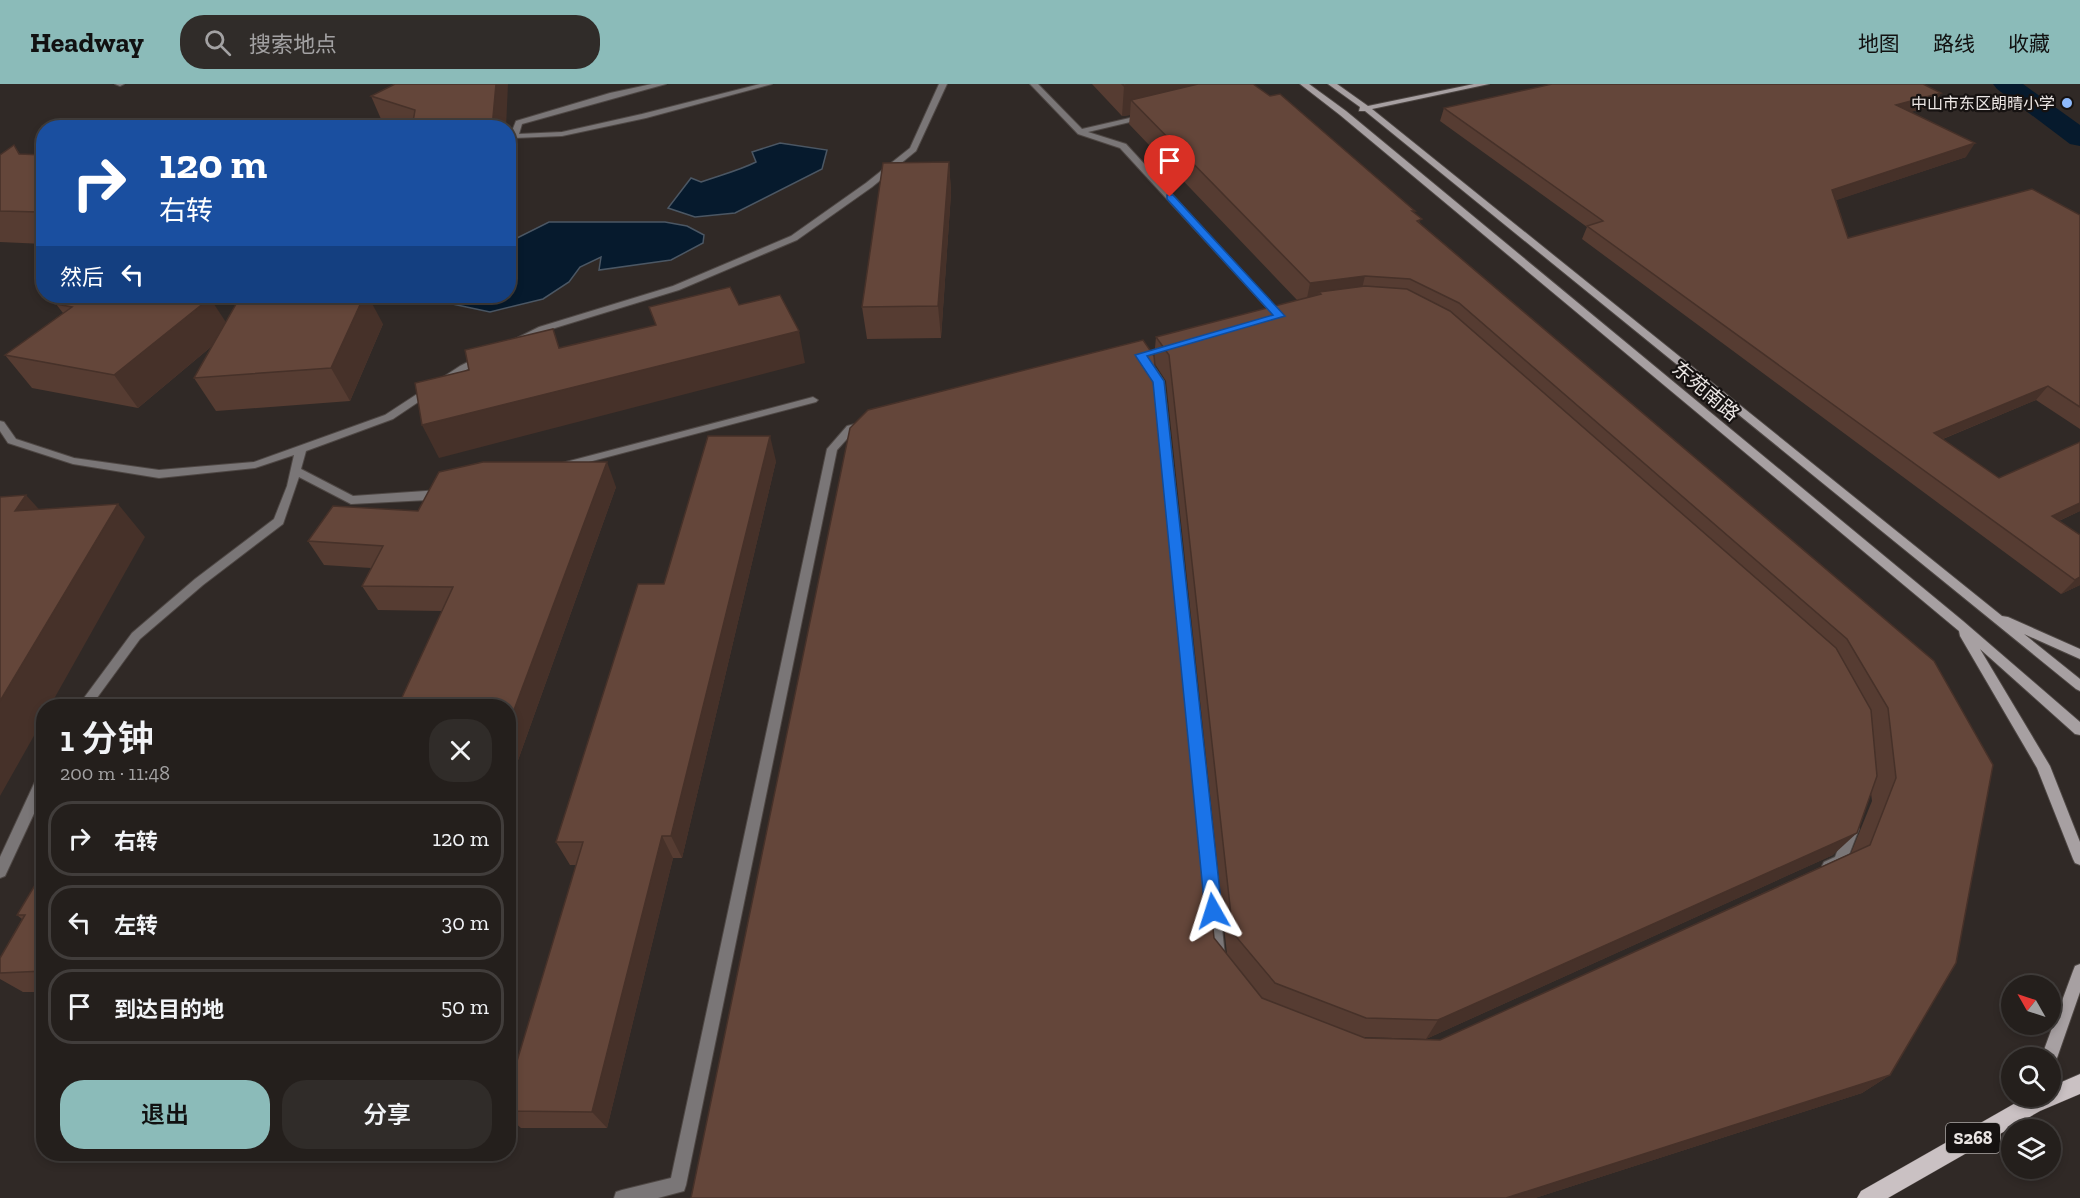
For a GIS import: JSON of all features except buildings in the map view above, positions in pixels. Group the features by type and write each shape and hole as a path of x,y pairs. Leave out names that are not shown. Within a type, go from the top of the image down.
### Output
{"main road":[{"name":"S268","path":"2061,1091 2080,1084"},
{"name":"S268","path":"1868,1198 2022,1107"}],"street":[{"path":"516,130 519,123 613,95 662,84"},
{"path":"516,136 562,134 768,84"},
{"path":"503,348 542,329 676,288 794,238 869,185 913,149 943,84"},
{"path":"1034,84 1081,132 1123,146 1280,317"},
{"name":"东苑南路","path":"1304,84 1343,113 1959,624 2080,730"},
{"name":"东苑南路","path":"1332,84 1366,108 2080,686"},
{"path":"1343,113 1485,84"},
{"path":"1081,132 1148,115"},
{"path":"1151,352 1140,355 1159,381 1218,957 1225,966"},
{"path":"0,424 12,441 74,461 159,474 255,465 389,417 463,368 493,353"},
{"path":"554,468 813,400"},
{"path":"622,1198 678,1185 832,449 850,428 874,422"},
{"path":"89,699 136,636 199,582 279,521 296,471 301,448"},
{"path":"296,471 351,500 428,496 451,491"},
{"path":"1986,612 2080,654"},
{"path":"1959,624 2043,766 2080,859"},
{"path":"0,872 36,794"},
{"path":"1818,871 1840,861 1855,820"},
{"path":"2053,1047 2080,971"}],"water":[{"path":"780,143 827,150 822,169 735,213 695,217 668,208 691,178 701,182 742,168 756,162 752,152"},
{"path":"549,222 665,222 687,226 704,235 703,243 671,260 599,270 601,257 580,267 569,282 543,299 490,312 448,303 516,303 516,238"}],"waterway":[{"path":"2006,84 2080,138"}],"place":[{"name":"中山市东区朗晴小学","path":"2067,103"}],"route":[{"path":"1170,197 1280,316 1140,355 1159,381 1213,911"}]}
